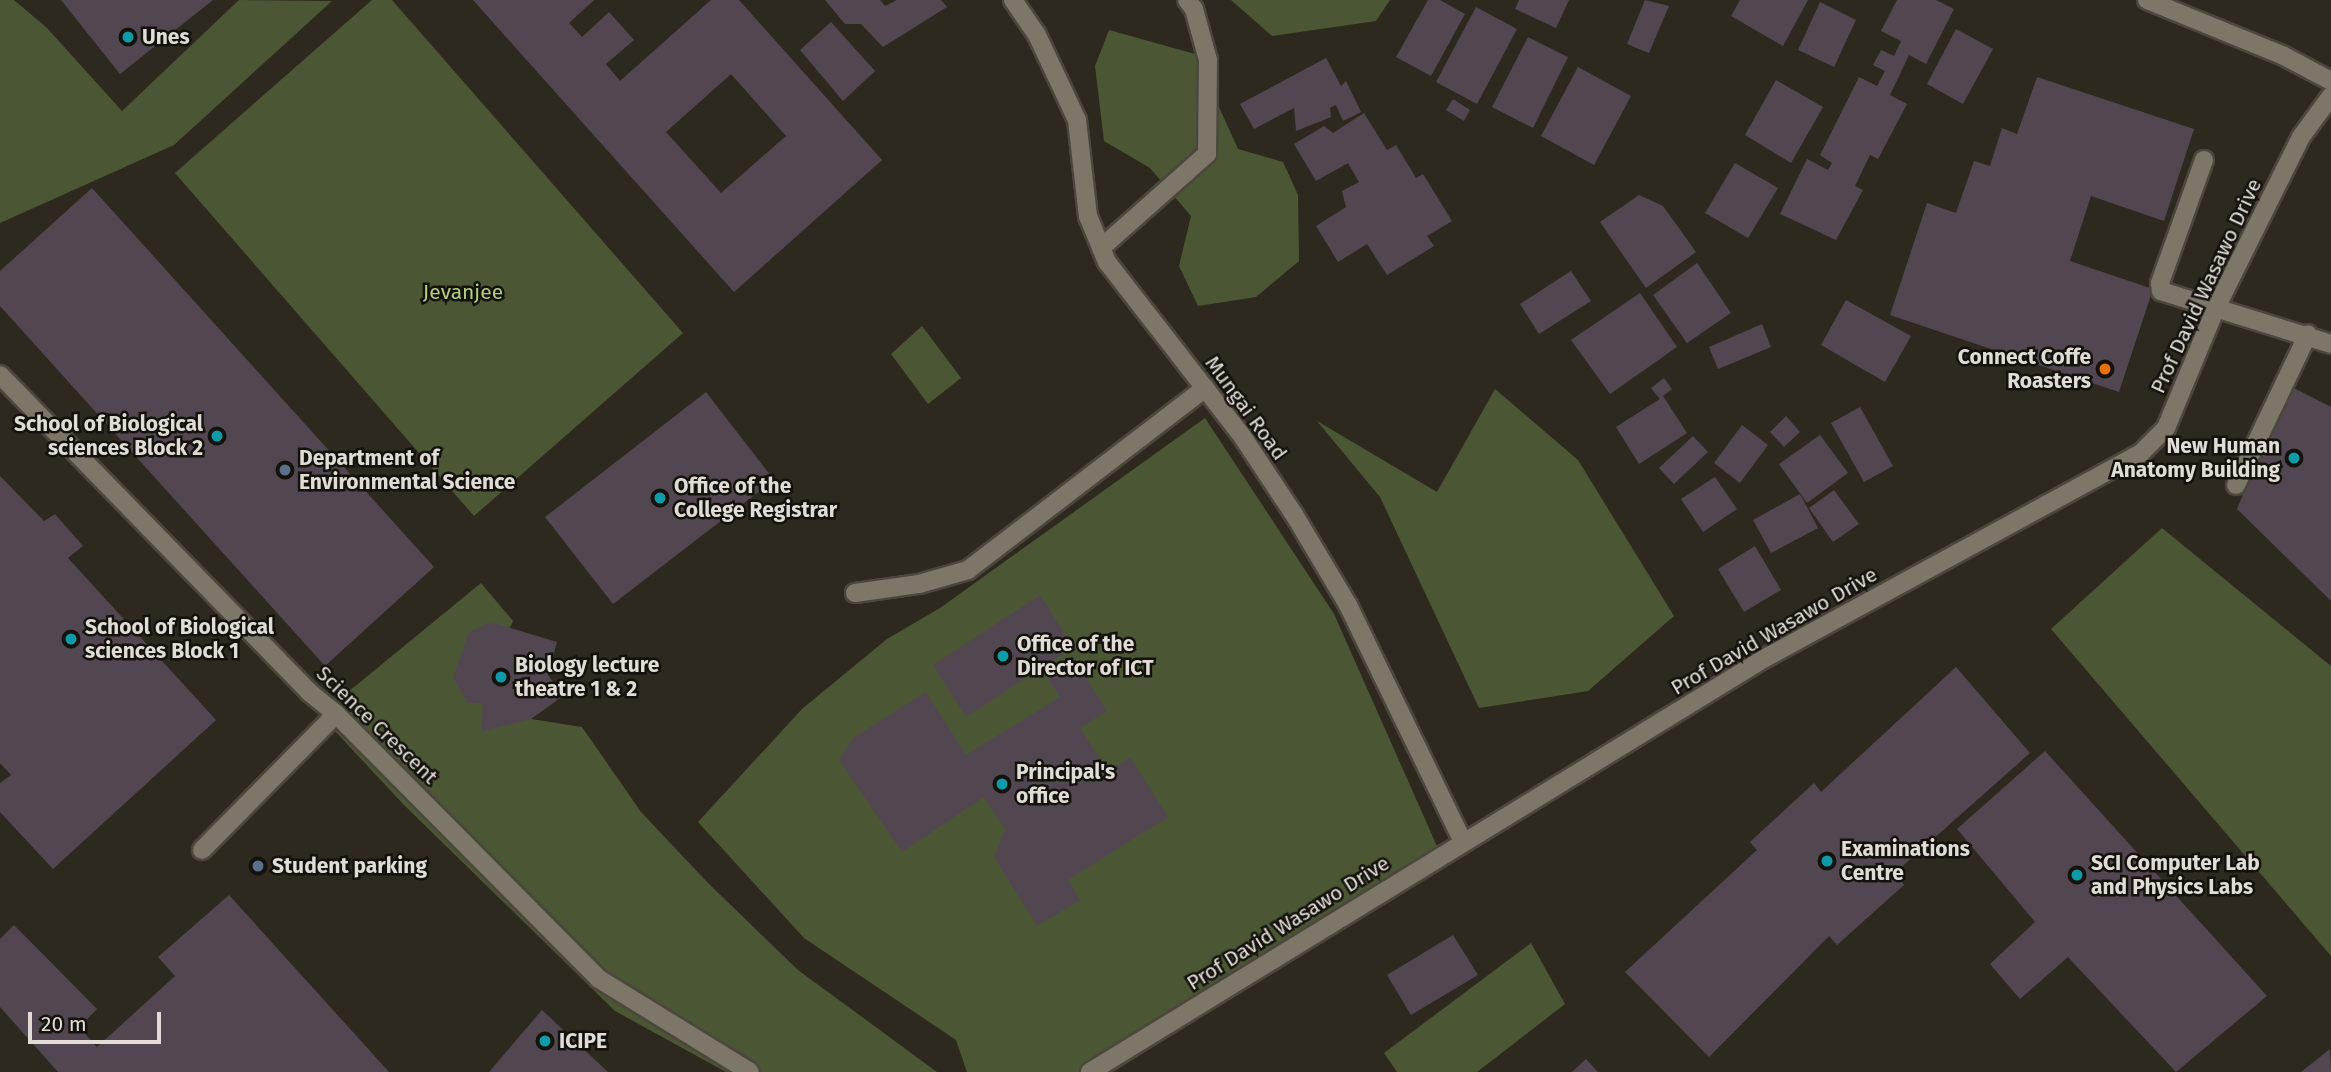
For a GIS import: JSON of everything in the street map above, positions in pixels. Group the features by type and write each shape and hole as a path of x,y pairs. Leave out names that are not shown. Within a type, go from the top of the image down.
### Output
{"street":[{"name":"Mungai Road","path":"1013,0 1037,35 1077,120 1088,216 1107,262 1205,388 1295,516 1348,605 1463,842"},
{"path":"1101,248 1206,154 1208,60 1194,9 1187,0"},
{"path":"2147,0 2284,56 2331,81"},
{"name":"Prof David Wasawo Drive","path":"1090,1072 1765,658 2141,453 2166,428 2215,310 2301,136 2331,96"},
{"path":"2204,160 2160,283 2168,296 2308,334 2331,344"},
{"path":"2236,485 2308,334"},
{"name":"Science Crescent","path":"0,375 309,692 336,714 599,979 750,1072"},
{"path":"855,593 919,584 968,570 1205,388"},
{"path":"202,850 336,714"}],"green space":[{"path":"0,0 14,0 47,28 122,111 239,0 332,1 174,145 0,223"},
{"name":"Jevanjee","path":"372,0 392,0 683,333 474,516 175,173"},
{"path":"1231,0 1390,0 1376,21 1272,36"},
{"path":"1109,30 1195,54 1238,149 1283,162 1298,195 1299,261 1256,297 1198,306 1179,266 1191,216 1150,168 1104,141 1095,66"},
{"path":"922,326 961,378 928,404 891,354"},
{"path":"1495,389 1578,460 1674,616 1588,691 1479,708 1380,497 1317,421 1437,492"},
{"path":"1205,418 1334,614 1444,862 1113,1072 967,1072 956,1040 804,938 698,822 802,709 887,639 940,608"},
{"path":"2162,528 2331,666 2331,956 2051,629"},
{"path":"481,583 513,621 490,668 531,719 582,727 641,812 708,883 798,970 937,1072 726,1072 615,1011 404,805 320,715"},
{"path":"1531,943 1565,1004 1477,1072 1397,1072 1384,1053"}],"building":[{"name":"Unes","path":"61,0 213,0 120,74"},
{"path":"473,0 594,0 569,23 582,37 609,12 634,40 606,64 620,81 711,0 739,0 882,160 734,292","holes":["731,74 786,136 721,193 666,132"]},
{"path":"825,0 880,0 885,6 897,0 941,0 947,7 883,47 861,24 845,24"},
{"path":"1428,0 1440,0 1465,14 1431,76 1396,57"},
{"path":"1519,0 1569,0 1556,28 1515,9"},
{"path":"1645,0 1669,6 1649,53 1627,44"},
{"path":"1740,0 1808,0 1783,46 1731,16"},
{"path":"1897,0 1936,0 1954,9 1926,64 1909,55 1890,95 1907,104 1878,159 1870,155 1855,186 1863,190 1836,240 1780,214 1807,159 1828,170 1832,163 1820,155 1859,77 1877,86 1885,71 1873,65 1881,50 1894,56 1901,41 1881,31"},
{"path":"1820,2 1856,20 1834,67 1798,50"},
{"path":"1476,7 1517,29 1477,104 1436,82"},
{"path":"831,22 875,71 843,101 800,50"},
{"path":"1956,29 1993,49 1963,104 1927,84"},
{"path":"1528,37 1568,57 1533,128 1492,107"},
{"path":"1326,58 1341,86 1346,81 1361,112 1343,121 1336,105 1330,108 1331,117 1296,131 1294,108 1254,129 1240,104"},
{"path":"1578,67 1631,96 1594,165 1541,136"},
{"path":"2037,77 2194,129 2164,221 2091,196 2070,261 2153,289 2119,392 1890,315 1927,203 1956,213 1974,161 1990,166 2002,128 2017,134"},
{"path":"1776,80 1823,107 1791,163 1745,135"},
{"path":"1453,99 1470,110 1464,121 1446,110"},
{"path":"1364,113 1387,150 1396,145 1416,178 1423,174 1452,221 1427,236 1434,246 1387,275 1367,244 1338,262 1316,226 1346,207 1342,191 1359,182 1348,163 1316,181 1294,144 1324,126 1333,133"},
{"path":"1735,163 1778,188 1748,238 1705,213"},
{"name":"School of Biological sciences Block 2","path":"92,188 434,567 325,666 0,306 0,271"},
{"path":"1639,195 1663,206 1696,252 1646,288 1600,222"},
{"path":"1697,263 1731,313 1687,343 1653,295"},
{"path":"1571,271 1591,301 1539,334 1520,304"},
{"path":"1640,293 1677,347 1610,394 1571,340"},
{"path":"1846,300 1911,336 1885,382 1821,345"},
{"path":"1762,324 1771,347 1718,369 1709,347"},
{"path":"1664,378 1672,389 1663,396 1687,433 1639,464 1616,427 1660,399 1651,388"},
{"name":"New Human Anatomy Building","path":"2288,385 2331,407 2331,601 2237,509"},
{"name":"Office of the College Registrar","path":"706,392 774,480 613,604 545,517"},
{"path":"1860,407 1893,466 1864,482 1831,423"},
{"path":"1786,416 1800,432 1784,447 1770,432"},
{"path":"1742,425 1768,445 1740,483 1714,463"},
{"path":"1820,435 1848,473 1807,503 1779,464"},
{"path":"1693,436 1708,452 1674,484 1659,468"},
{"name":"School of Biological sciences Block 1","path":"0,476 44,521 55,514 83,546 68,558 216,720 53,869 0,812 0,783 11,775 0,763"},
{"path":"1715,477 1737,509 1703,532 1681,499"},
{"path":"1834,490 1859,524 1833,542 1809,508"},
{"path":"1800,494 1818,528 1771,553 1753,520"},
{"path":"1755,546 1781,590 1744,612 1718,569"},
{"name":"Office of the Director of ICT","path":"1040,595 1073,647 966,717 933,665"},
{"name":"Biology lecture theatre 1 & 2","path":"491,622 557,642 548,675 563,696 531,719 481,732 483,703 468,703 453,678 469,632"},
{"name":"Principal's office","path":"1075,660 1107,711 1080,728 1108,772 1130,757 1168,817 1068,880 1080,900 1037,926 994,857 1005,829 984,797 902,852 839,760 853,738 926,692 966,755 1060,697 1047,677"},
{"name":"Examinations Centre","path":"1956,667 2030,753 1896,872 1904,885 1837,945 1829,936 1709,1057 1625,972 1757,850 1750,842 1814,783 1821,792"},
{"name":"SCI Computer Lab and Physics Labs","path":"2045,751 2267,996 2176,1072 2068,957 2020,999 1990,964 2035,922 1957,829"},
{"path":"229,895 389,1072 58,1072 0,1007 0,939 14,925 97,1009 79,1027 97,1047 175,976 158,957"},
{"path":"1453,935 1478,975 1411,1015 1387,975"},
{"name":"ICIPE","path":"542,1010 608,1072 489,1072"},
{"path":"2330,1049 2331,1072 2301,1072"},
{"path":"1586,1059 1598,1072 1572,1072"}],"place":[{"name":"Unes","path":"128,37"},
{"name":"Connect Coffe Roasters","path":"2105,369"},
{"name":"School of Biological sciences Block 2","path":"217,436"},
{"name":"New Human Anatomy Building","path":"2294,458"},
{"name":"Department of Environmental Science","path":"285,470"},
{"name":"Office of the College Registrar","path":"660,498"},
{"name":"School of Biological sciences Block 1","path":"71,639"},
{"name":"Office of the Director of ICT","path":"1003,656"},
{"name":"Biology lecture theatre 1 & 2","path":"501,677"},
{"name":"Principal's office","path":"1002,784"},
{"name":"Examinations Centre","path":"1827,861"},
{"name":"Student parking","path":"258,866"},
{"name":"SCI Computer Lab and Physics Labs","path":"2077,875"},
{"name":"ICIPE","path":"545,1041"}]}
